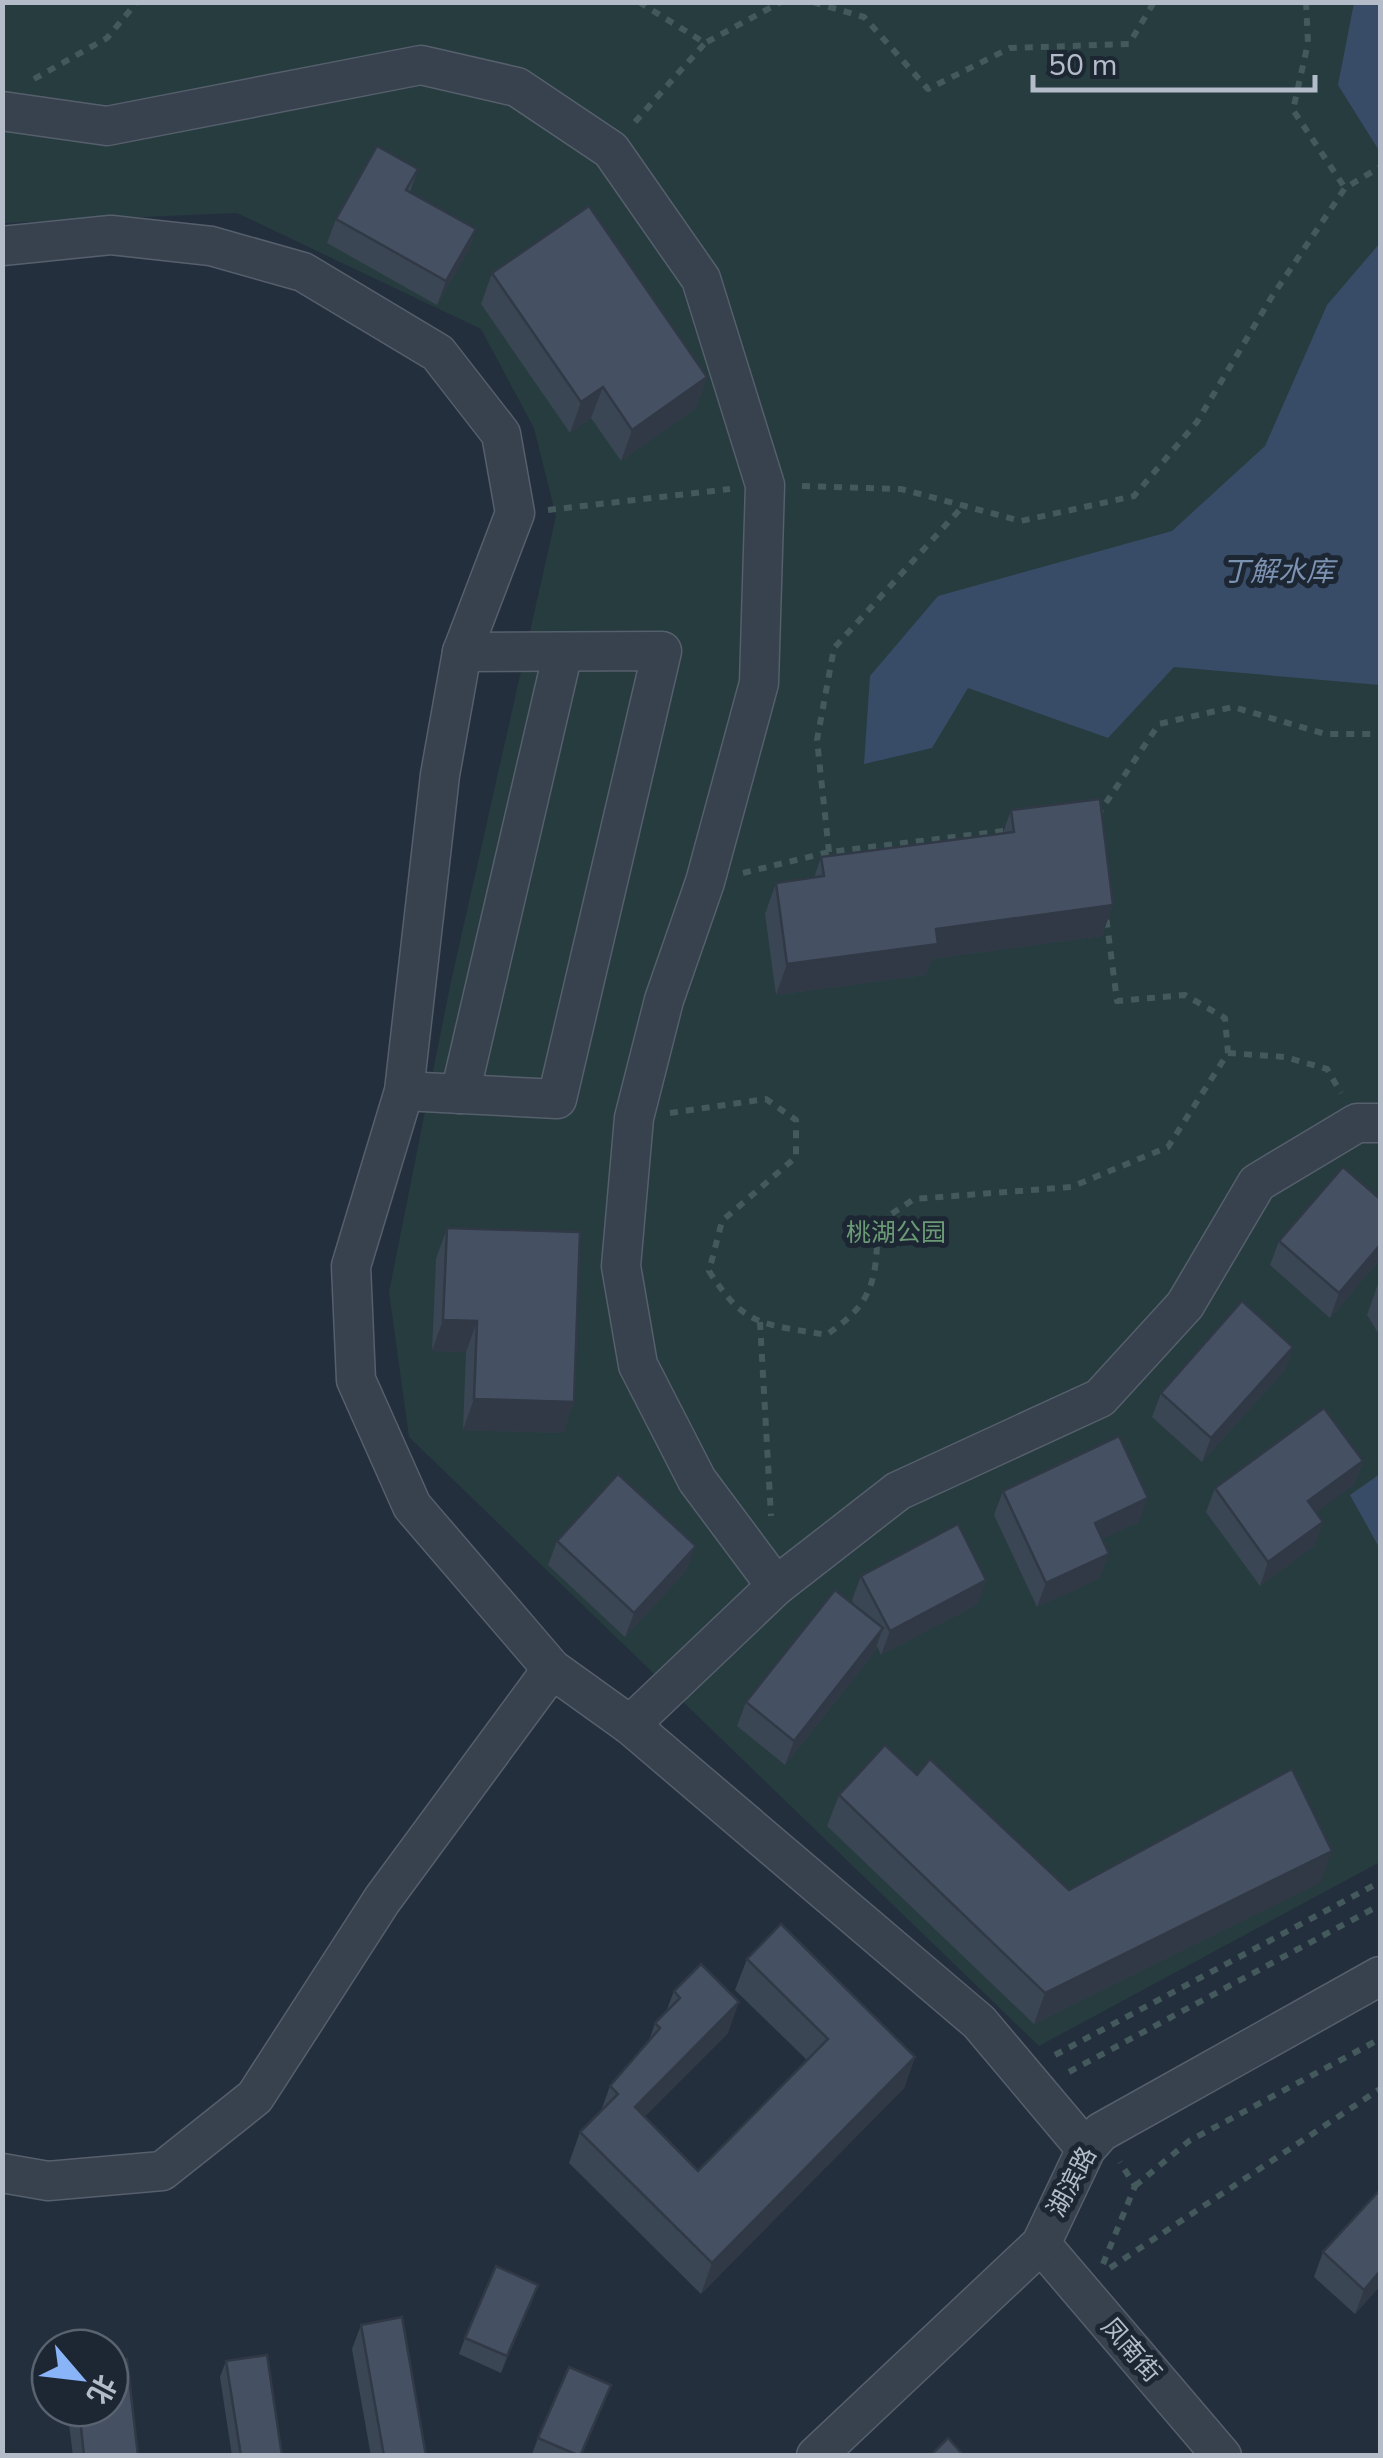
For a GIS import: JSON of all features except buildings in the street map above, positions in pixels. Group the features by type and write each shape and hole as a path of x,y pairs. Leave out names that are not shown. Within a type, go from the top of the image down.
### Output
{"street":[{"path":"8,113 107,126 421,65 516,88 611,150 701,279 765,485 759,683 705,882 664,1000 634,1118 621,1266 638,1365 697,1480 776,1586"},
{"path":"2,246 111,235 211,246 303,272 438,352 501,434 515,514 462,652 440,775 404,1091 351,1266 356,1380 412,1506 552,1669 630,1725 979,2022 1086,2149"},
{"path":"404,1091 556,1100 662,651 462,652"},
{"path":"460,1094 563,652"},
{"path":"630,1725 776,1586 898,1491 1100,1398 1184,1306 1257,1183 1369,1123"},
{"path":"2,2173 48,2181 162,2170 254,2097 382,1900 552,1669"},
{"name":"湖滨路","path":"816,2456 1040,2244 1086,2149 1100,2132 1380,1976"},
{"name":"凤南街","path":"1040,2244 1222,2456"}],"path":[{"path":"8,113 32,80 107,38 137,2"},
{"path":"639,2 704,43"},
{"path":"611,150 704,43 781,2"},
{"path":"813,2 864,16 928,88 1010,48 1129,44 1154,2"},
{"path":"1306,2 1308,43 1294,110 1345,188"},
{"path":"515,514 765,485 901,489 1021,521 1134,496 1197,422 1271,298 1345,188 1380,168"},
{"path":"829,852 816,740 834,648 963,506"},
{"path":"1094,820 1159,724 1233,707 1325,734 1380,734"},
{"path":"705,882 829,852 1018,830"},
{"path":"634,1118 766,1099 796,1120 796,1157 768,1186 722,1221 709,1271 731,1306 760,1322 826,1335 858,1313 876,1276 878,1223 914,1199 1072,1188 1168,1147 1228,1052 1225,1018 1185,995 1117,1001 1106,911"},
{"path":"1228,1052 1285,1057 1327,1069 1369,1123"},
{"path":"760,1322 776,1586"},
{"path":"1065,2075 1380,1905"},
{"path":"1135,2186 1189,2141 1380,2038"},
{"path":"1098,2276 1380,2089"}],"green space":[{"name":"桃湖公园","path":"2,3 1380,3 1380,1862 1039,2046 409,1437 389,1292 450,986 556,516 534,428 481,329 237,213 3,223"}],"water":[{"path":"1354,3 1380,3 1380,152 1338,85"},
{"name":"丁解水库","path":"1380,243 1380,685 1174,667 1108,738 968,688 932,748 864,764 870,676 938,596 1172,531 1265,446 1327,305"},
{"path":"1380,1474 1380,1549 1350,1495"}]}
